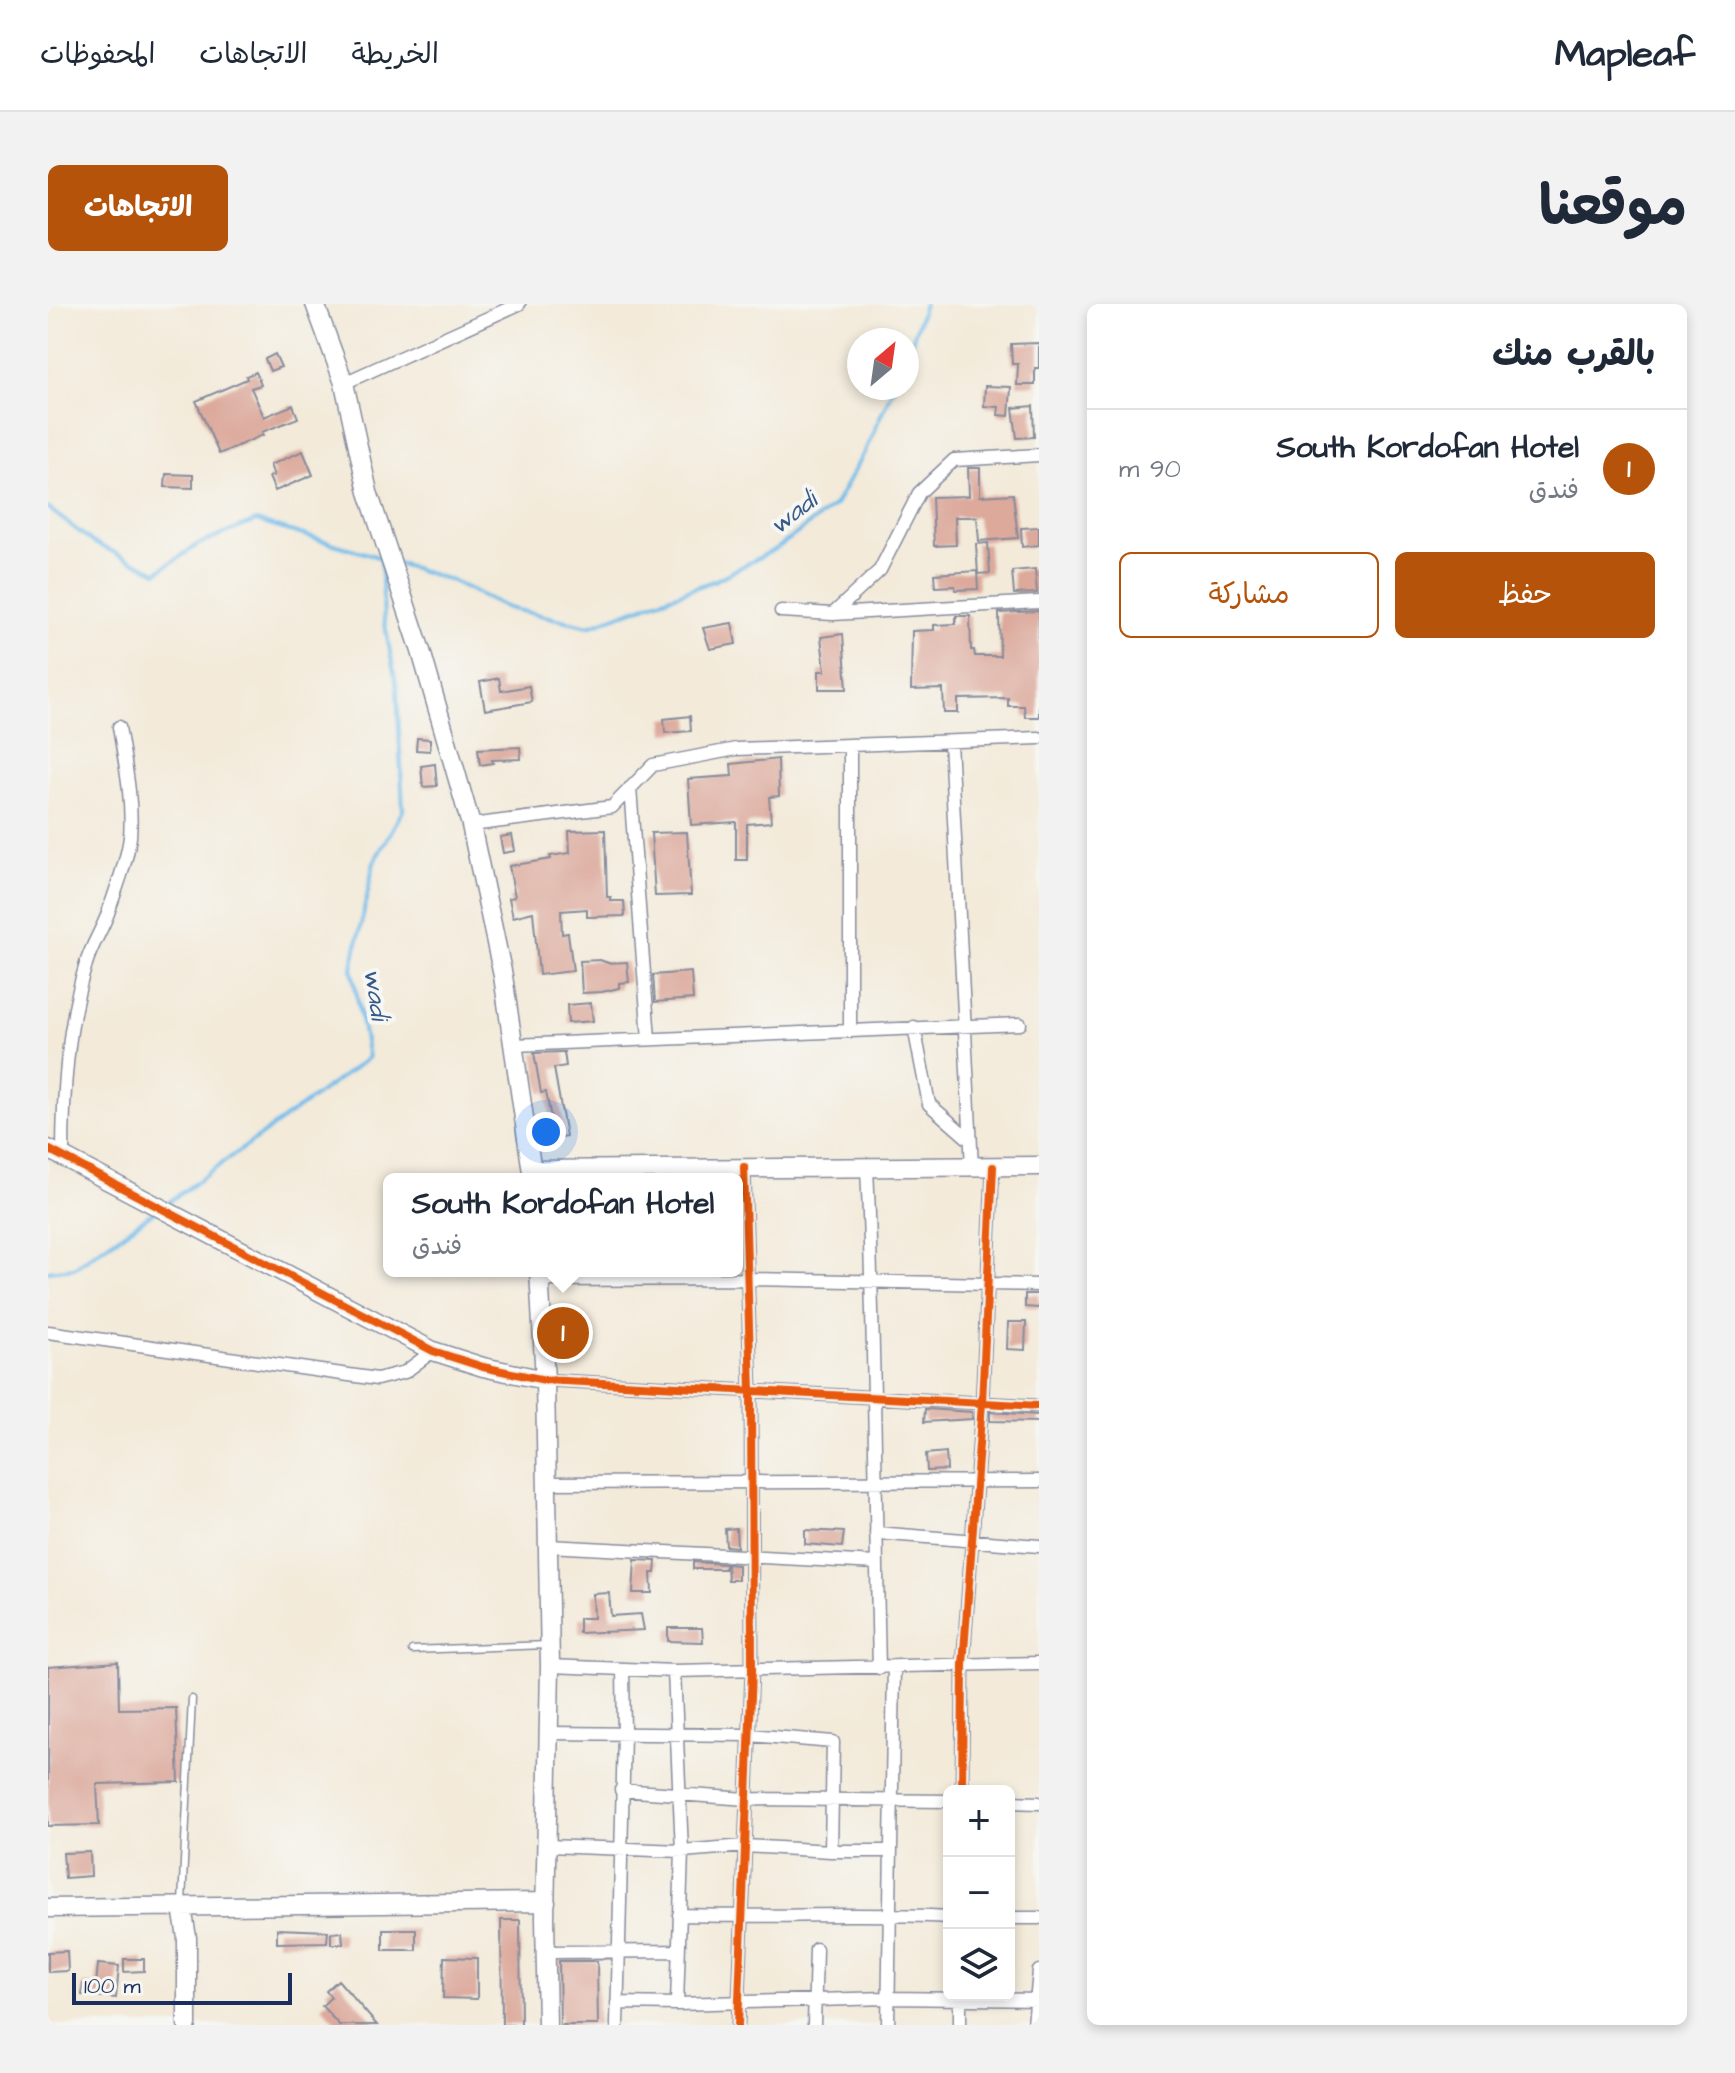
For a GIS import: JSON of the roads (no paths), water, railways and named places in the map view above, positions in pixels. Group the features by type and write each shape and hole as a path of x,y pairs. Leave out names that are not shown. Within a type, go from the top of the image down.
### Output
{"street":[{"path":"315,304 344,383 368,492 421,651 471,825 503,976 533,1173"},
{"path":"344,383 519,304"},
{"path":"833,614 880,570 919,493 954,460 1039,455"},
{"path":"781,611 833,614 1039,602"},
{"path":"119,727 130,791 130,839 106,918 86,962 71,1030 55,1153 433,1351 483,1367 545,1380 1039,1406"},
{"path":"471,825 612,807 653,765 736,749 1039,738"},
{"path":"950,742 972,1167"},
{"path":"850,745 850,1031"},
{"path":"630,788 649,1039"},
{"path":"514,1045 1020,1024"},
{"path":"914,1027 929,1104 970,1140"},
{"path":"586,1173 744,1167 1039,1166"},
{"path":"738,2025 752,1670 751,1390 744,1167"},
{"path":"962,1785 963,1665 982,1403 993,1167"},
{"path":"867,1168 873,1281 872,1397 879,1668"},
{"path":"539,1277 545,1380 550,1645 547,2025"},
{"path":"643,1277 1039,1285"},
{"path":"48,1332 377,1379 405,1372 433,1351"},
{"path":"547,1483 1039,1481"},
{"path":"876,1533 1039,1546"},
{"path":"548,1546 877,1563"},
{"path":"550,1666 674,1671 1039,1663"},
{"path":"888,2025 894,1667"},
{"path":"617,2025 623,1670"},
{"path":"674,1671 682,1851 677,2004"},
{"path":"549,1733 750,1735 833,1742 831,1851"},
{"path":"621,1790 747,1799 943,1801"},
{"path":"1015,1802 1039,1803"},
{"path":"547,1846 682,1851 745,1846 889,1851"},
{"path":"48,1908 546,1902"},
{"path":"182,1907 187,1938 187,2025"},
{"path":"679,1915 943,1917"},
{"path":"1015,1918 1039,1918"},
{"path":"814,2025 816,1949"},
{"path":"547,1952 678,1951"},
{"path":"1034,2025 1039,1971"},
{"path":"617,2003 943,1998"},
{"path":"1015,1999 1038,2000"},
{"path":"960,2001 960,2025"}],"lane":[{"path":"412,1650 550,1645"},
{"path":"182,1907 192,1699"}],"waterway":[{"name":"wadi","path":"916,328 924,304"},
{"name":"wadi","path":"397,563 452,581 508,608 589,626 716,580 776,549 835,505 865,451 888,400"},
{"name":"wadi","path":"48,508 94,543 157,572 199,544 256,521 385,559"},
{"name":"wadi","path":"166,1204 368,1058 352,968 374,862 403,810 397,689 384,619 381,558"},
{"name":"wadi","path":"48,1271 74,1268 155,1211"}],"place":[{"name":"South Kordofan Hotel","path":"563,1333"}]}
